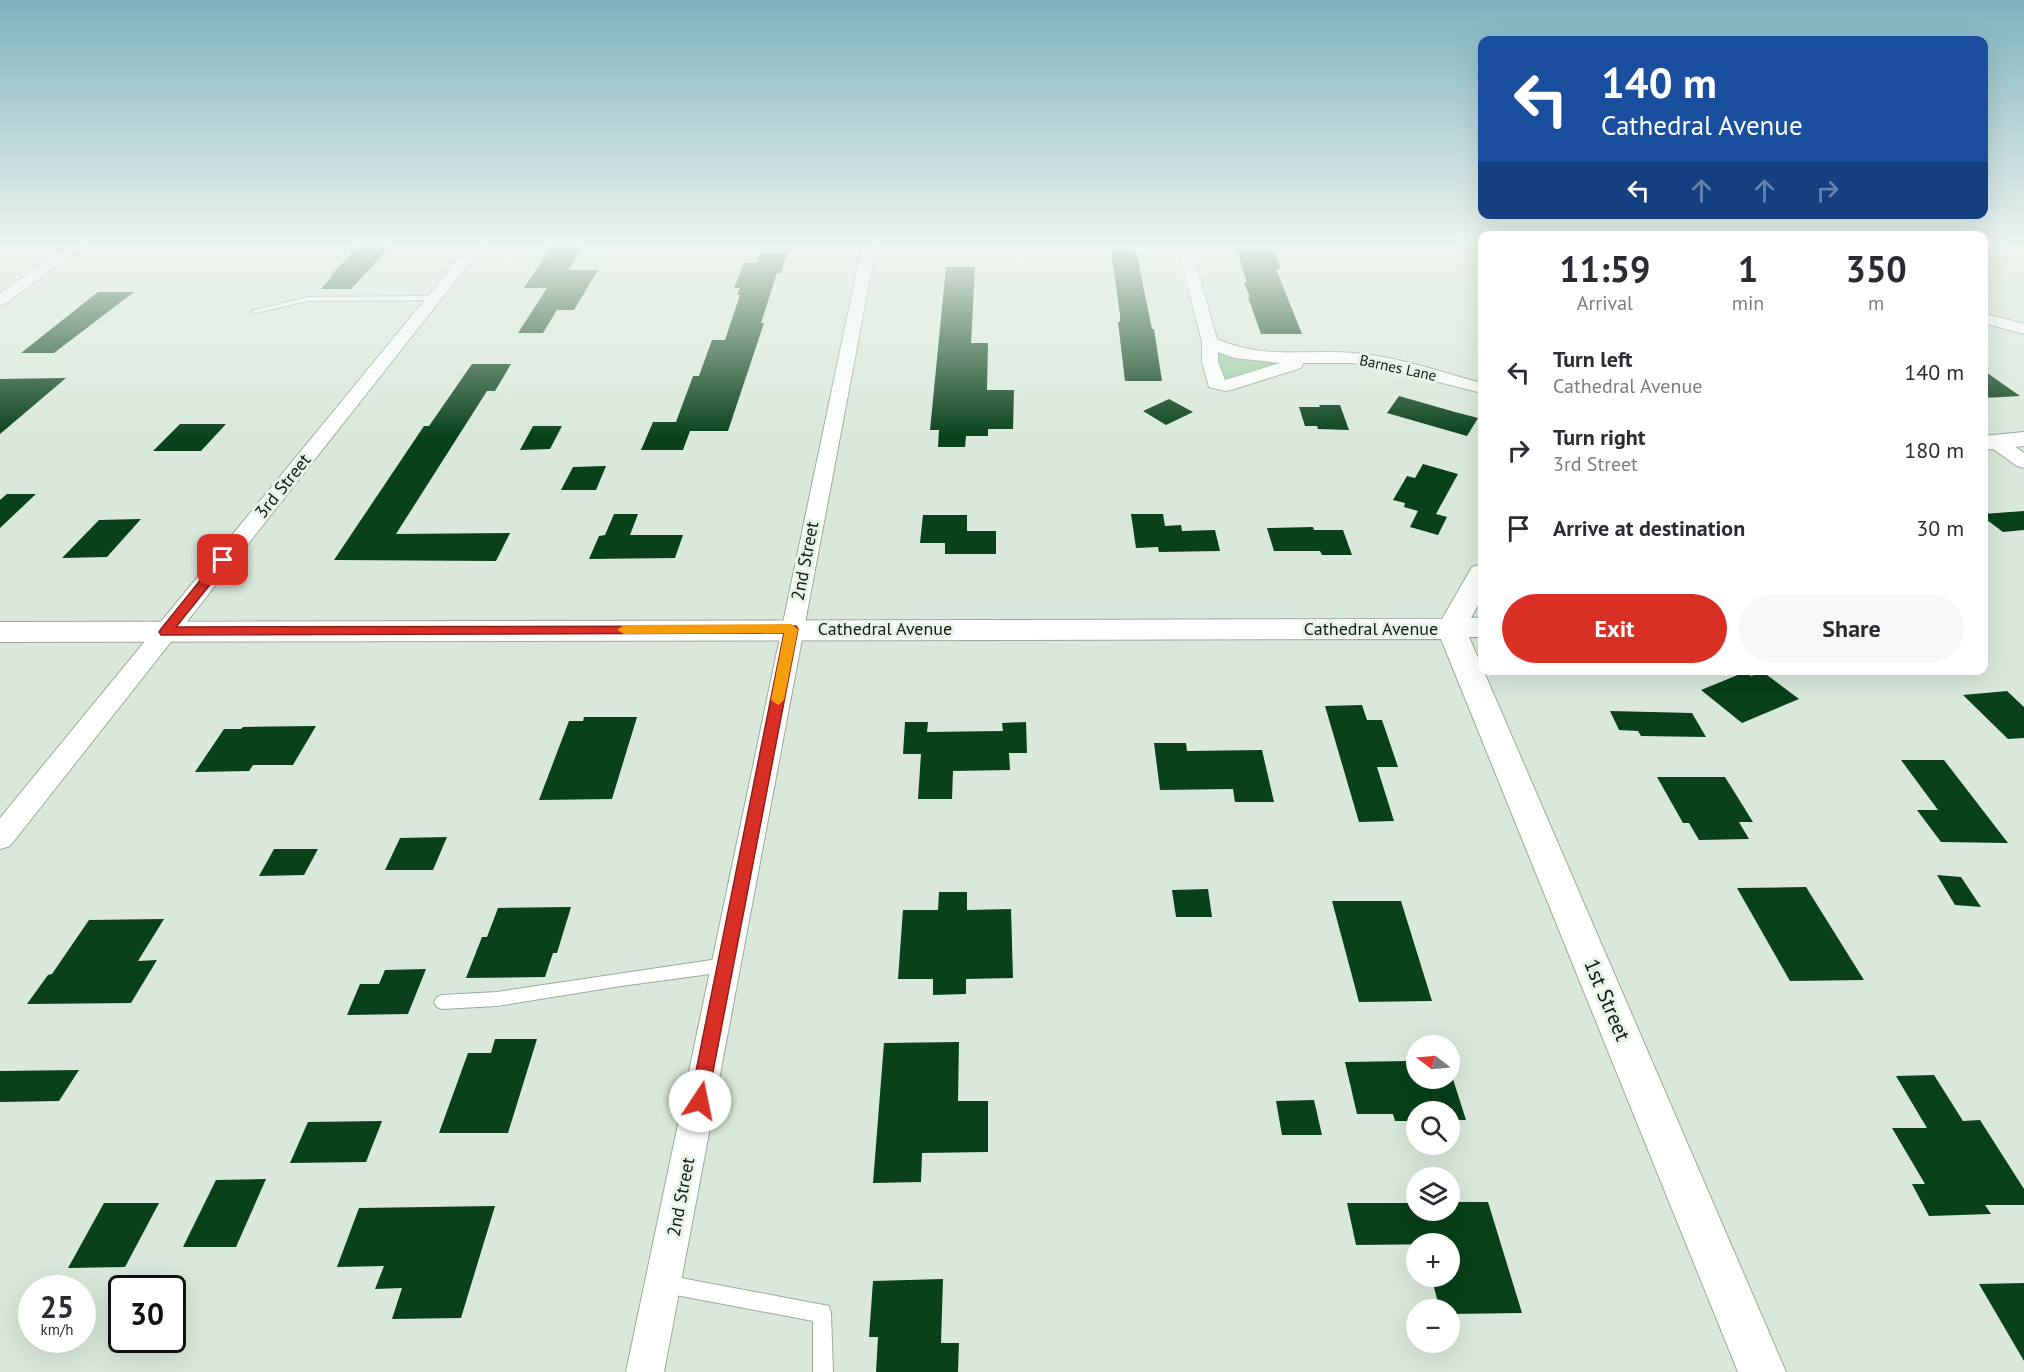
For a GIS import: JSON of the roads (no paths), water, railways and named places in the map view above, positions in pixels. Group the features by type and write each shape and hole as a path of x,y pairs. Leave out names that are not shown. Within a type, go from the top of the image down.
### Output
{"street":[{"name":"3rd Street","path":"0,838 424,310"},
{"name":"2nd Street","path":"645,1372 856,310"},
{"name":"Barnes Lane","path":"1201,310 1210,342 1210,362 1215,383 1225,386 1253,380 1312,358"},
{"path":"1988,319 2024,329"},
{"name":"Barnes Lane","path":"1210,342 1235,353 1265,358 1353,358 1383,363 1478,387"},
{"path":"1990,443 2024,439"},
{"path":"1990,443 2024,462"},
{"path":"1451,629 1478,580"},
{"name":"Cathedral Avenue","path":"0,632 1478,627"},
{"name":"1st Street","path":"1451,629 1762,1372"}],"lane":[{"path":"442,1002 497,999 727,964"},
{"path":"663,1284 822,1313 823,1372"}]}
